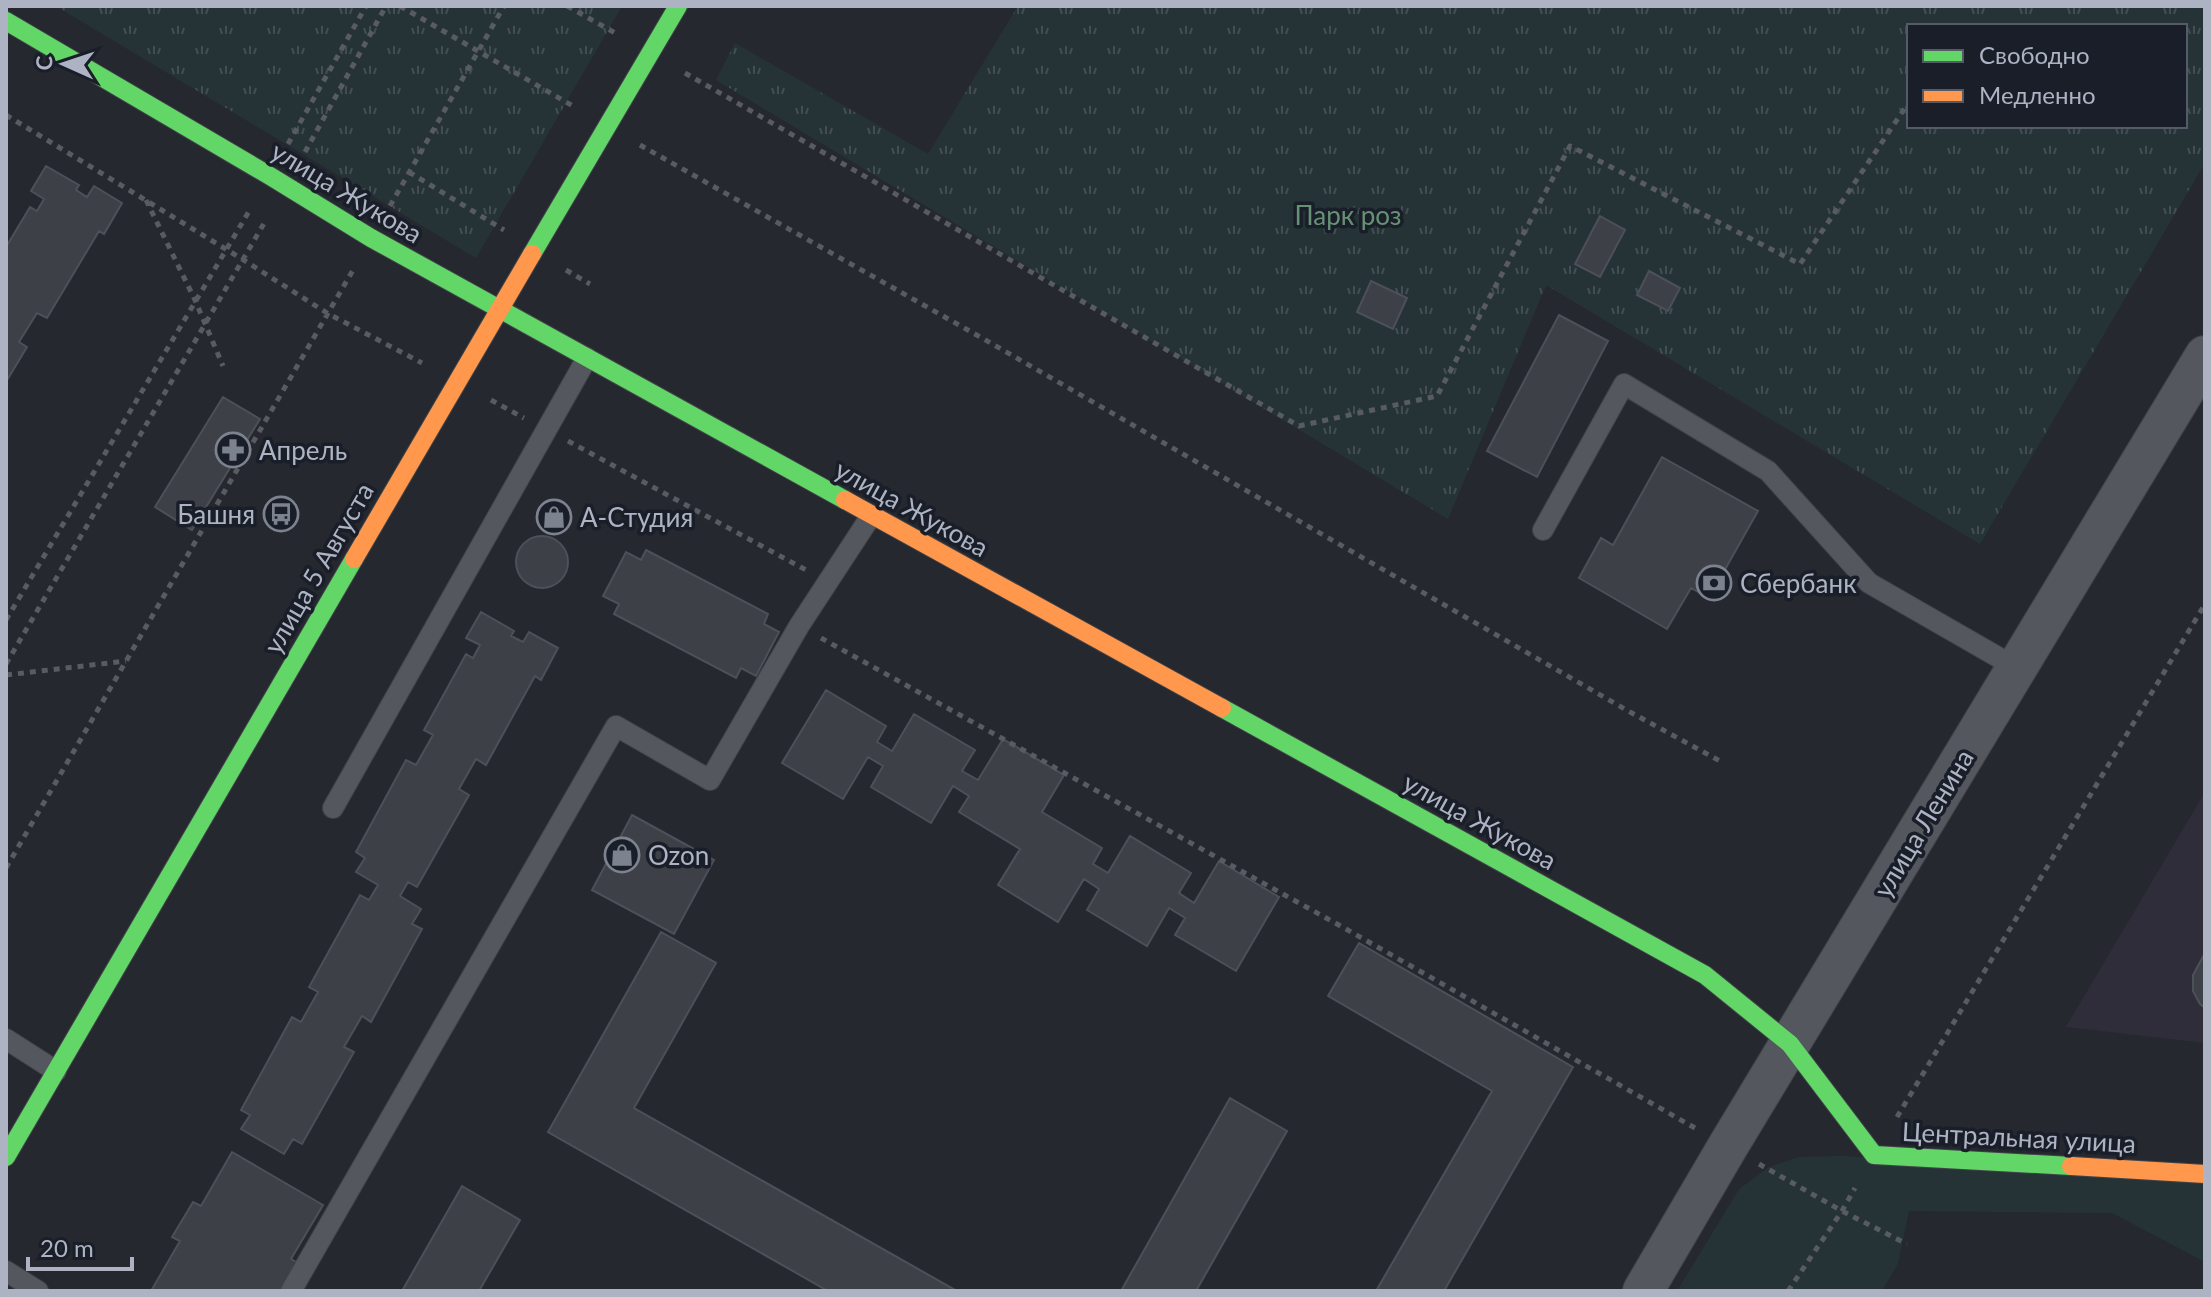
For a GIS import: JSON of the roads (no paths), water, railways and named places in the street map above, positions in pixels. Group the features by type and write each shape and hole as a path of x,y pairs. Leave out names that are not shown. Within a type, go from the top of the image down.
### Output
{"street":[{"name":"улица 5 Августа","path":"6,1157 678,6"},
{"name":"улица Жукова","path":"6,21 371,238 499,310 1705,975 1790,1044"},
{"name":"улица Ленина","path":"1643,1291 2205,356"},
{"name":"Центральная улица","path":"1790,1044 1874,1155 2205,1174"}],"lane":[{"path":"333,808 587,358"},
{"path":"1543,530 1624,384 1768,471 1869,583 2017,668"},
{"path":"291,1291 616,726 710,780 799,626 871,516"},
{"path":"6,1039 56,1071"},
{"path":"6,1271 38,1291"}],"place":[{"name":"Апрель","path":"233,450"},
{"name":"Башня","path":"281,514"},
{"name":"А-Студия","path":"554,517"},
{"name":"Сбербанк","path":"1714,583"},
{"name":"Ozon","path":"622,855"}],"park label":[{"name":"Парк роз","path":"1348,215"}]}
